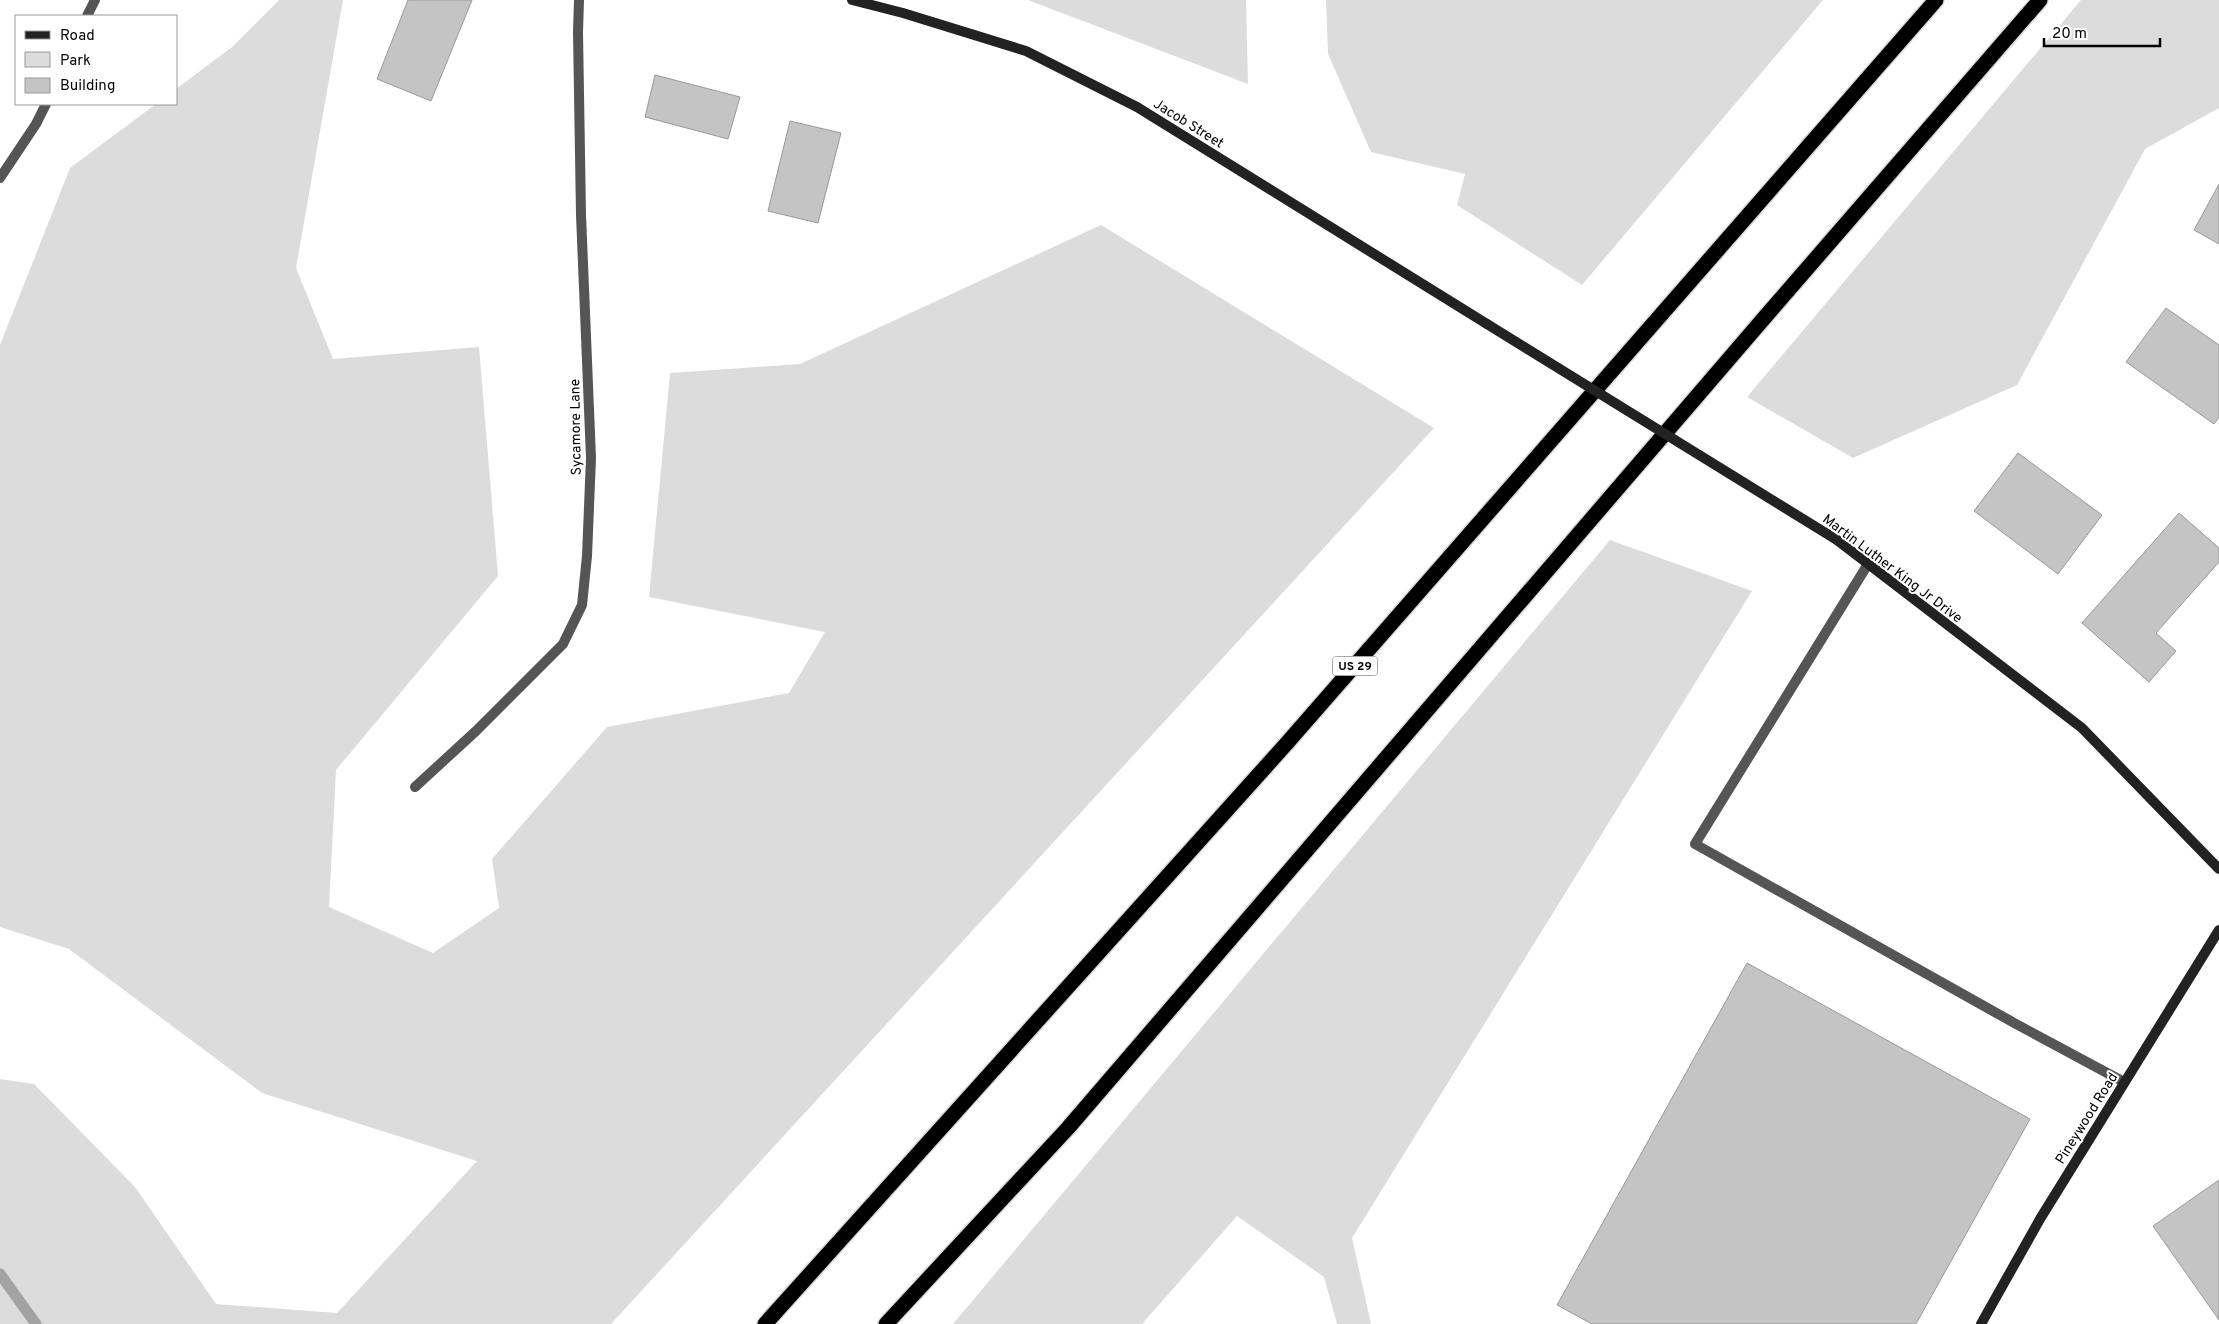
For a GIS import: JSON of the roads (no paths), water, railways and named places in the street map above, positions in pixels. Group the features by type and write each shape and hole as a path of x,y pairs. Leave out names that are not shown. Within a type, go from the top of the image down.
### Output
{"highway":[{"name":"US 29","path":"765,1324 1288,743 1936,0"},
{"path":"886,1324 1068,1128 1758,324 2040,0"}],"street":[{"path":"88,15 95,0"},
{"name":"Sycamore Lane","path":"415,786 476,731 563,644 582,605 587,556 590,458 581,216 579,0"},
{"name":"Jacob Street","path":"852,0 903,13 1026,51 1137,107 1487,324"},
{"path":"0,178 36,124 46,105"},
{"name":"Martin Luther King Jr Drive","path":"1487,324 1837,540 2082,728 2219,868"},
{"path":"1868,564 1696,844 2016,1024 2124,1082"},
{"name":"Pineywood Road","path":"1980,1324 2040,1219 2219,930"}],"waterway":[{"path":"0,1274 36,1324"}]}
